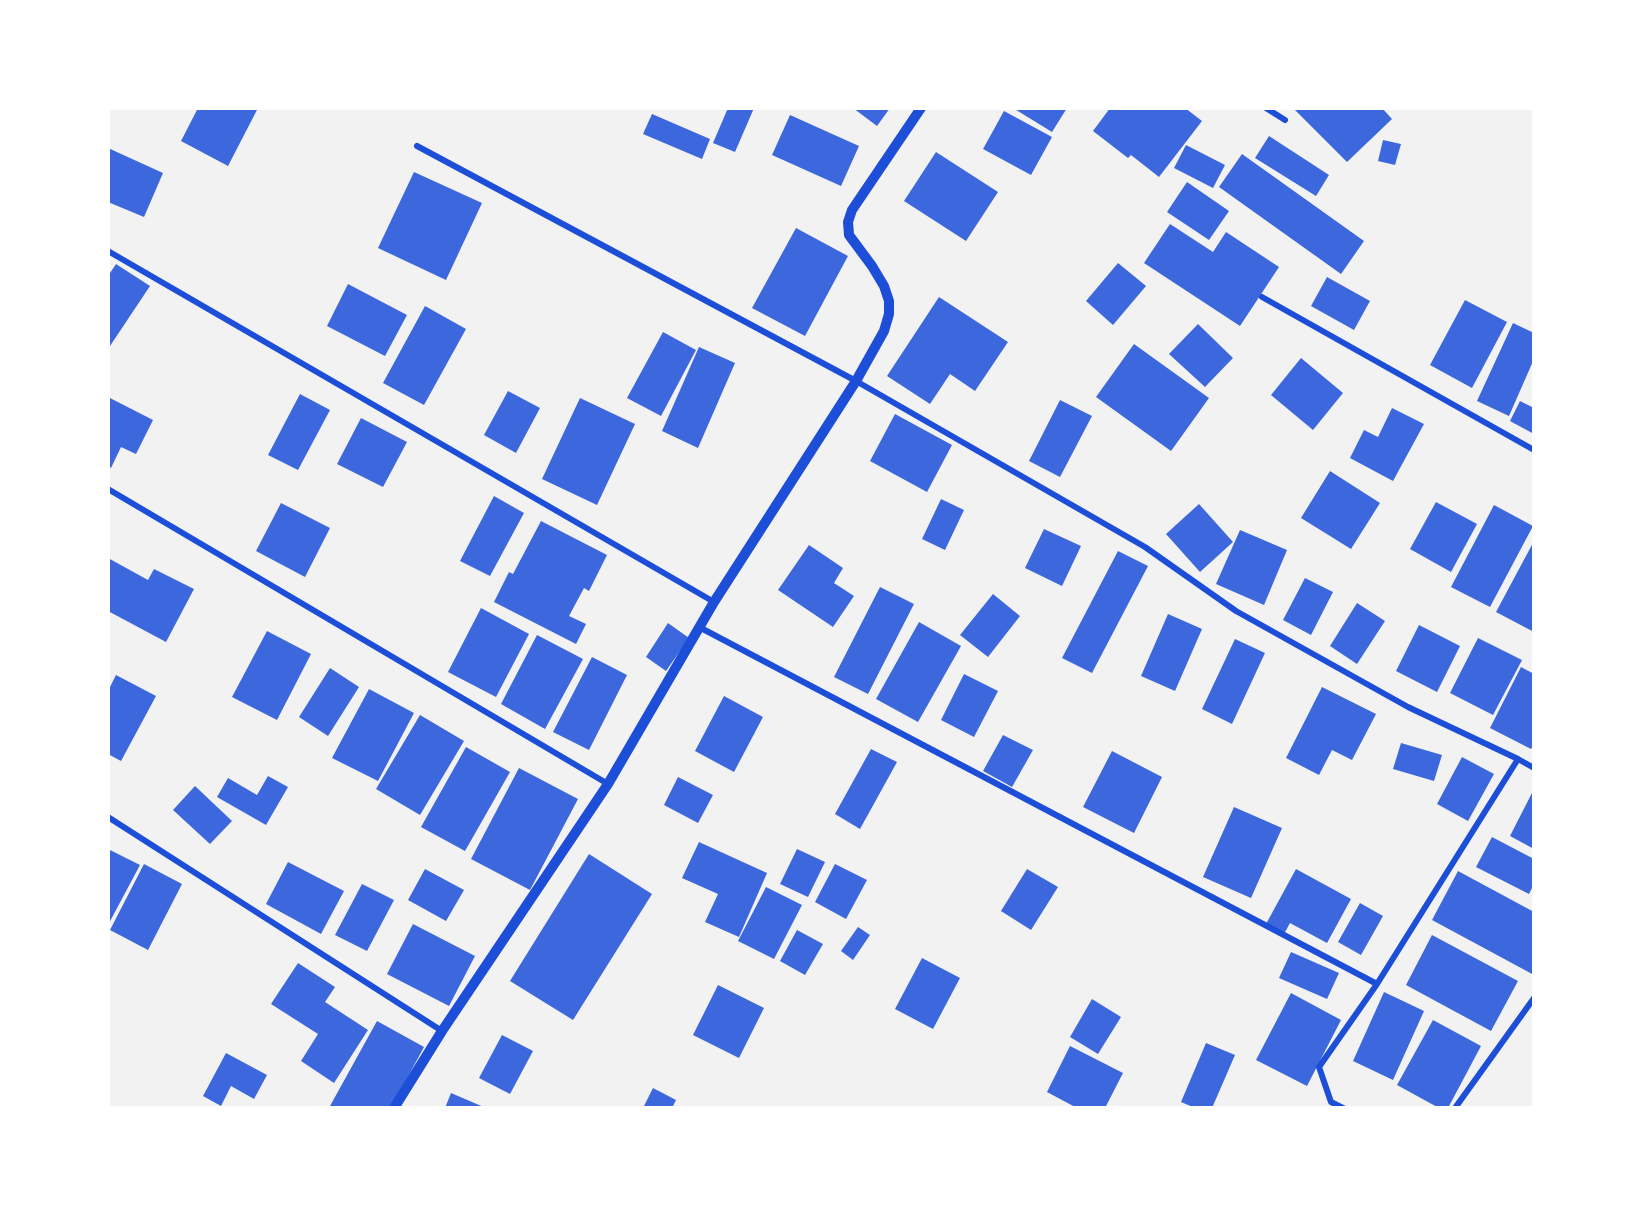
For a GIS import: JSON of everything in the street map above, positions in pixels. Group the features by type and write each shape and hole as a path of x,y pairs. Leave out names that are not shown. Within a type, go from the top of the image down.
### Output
{"street":[{"path":"394,1108 442,1031 608,784 714,602 856,381 884,331 889,314 889,301 884,285 849,235 848,222 852,210 921,108"},
{"path":"1266,108 1285,120"},
{"path":"417,146 856,381 1145,547 1236,611 1408,707 1534,768"},
{"path":"108,250 714,602"},
{"path":"1262,297 1534,450"},
{"path":"108,489 608,784"},
{"path":"699,627 1377,984"},
{"path":"1343,1108 1331,1102 1319,1067 1377,984 1518,759"},
{"path":"108,817 442,1031"},
{"path":"1455,1108 1534,998"}],"building":[{"path":"198,108 258,108 228,166 181,141"},
{"path":"728,108 754,108 735,152 713,143"},
{"path":"853,108 890,108 877,126"},
{"path":"1013,108 1067,108 1052,132"},
{"path":"1110,108 1185,108 1202,121 1159,177 1131,155 1128,158 1093,131"},
{"path":"1293,108 1382,108 1392,119 1347,162"},
{"path":"1004,111 1052,137 1031,175 983,149"},
{"path":"652,114 710,139 702,159 643,134"},
{"path":"790,115 859,146 841,186 772,155"},
{"path":"1269,136 1329,175 1316,196 1255,158"},
{"path":"1383,140 1401,144 1395,165 1378,161"},
{"path":"1186,145 1225,165 1213,188 1174,168"},
{"path":"108,148 163,173 144,217 108,202"},
{"path":"936,152 998,192 966,241 904,201"},
{"path":"1242,154 1364,241 1341,274 1219,187"},
{"path":"414,172 482,203 446,280 378,248"},
{"path":"1187,182 1229,211 1209,240 1167,212"},
{"path":"1170,224 1213,252 1226,232 1279,267 1240,326 1144,263"},
{"path":"796,228 848,256 805,336 752,308"},
{"path":"1118,263 1146,286 1113,325 1086,301"},
{"path":"116,264 150,286 108,349 108,276"},
{"path":"1327,277 1370,301 1354,330 1311,306"},
{"path":"348,284 407,315 385,356 327,326"},
{"path":"939,297 1008,342 975,391 950,374 930,404 887,376"},
{"path":"1465,300 1507,322 1472,388 1430,365"},
{"path":"425,306 466,329 424,405 383,383"},
{"path":"1513,323 1534,333 1534,359 1509,416 1477,401"},
{"path":"1198,324 1233,358 1205,387 1169,354"},
{"path":"663,332 696,350 661,416 627,398"},
{"path":"1134,344 1209,398 1171,451 1096,397"},
{"path":"699,347 735,363 698,448 662,431"},
{"path":"1301,358 1343,393 1313,430 1271,395"},
{"path":"508,391 540,408 516,453 484,435"},
{"path":"300,394 330,410 298,470 268,455"},
{"path":"108,397 153,420 136,454 121,447 111,468 108,466"},
{"path":"580,398 635,424 597,505 542,479"},
{"path":"1060,400 1092,416 1060,477 1029,461"},
{"path":"1520,401 1534,408 1534,434 1510,421"},
{"path":"1392,408 1424,424 1393,481 1350,458 1364,430 1378,437"},
{"path":"895,414 952,445 927,492 870,461"},
{"path":"361,418 407,442 383,487 337,464"},
{"path":"1330,471 1380,503 1351,549 1301,518"},
{"path":"494,496 524,513 490,576 460,561"},
{"path":"941,499 964,510 945,550 922,539"},
{"path":"1436,502 1477,524 1451,572 1410,549"},
{"path":"281,503 330,528 305,577 256,551"},
{"path":"1199,504 1233,542 1200,572 1166,534"},
{"path":"1494,505 1533,526 1490,607 1451,587"},
{"path":"541,521 607,555 589,591 584,588 569,616 586,624 576,644 494,602 509,572 513,574"},
{"path":"1044,529 1081,546 1062,586 1025,568"},
{"path":"1240,530 1287,550 1264,605 1216,584"},
{"path":"1534,541 1534,632 1496,612"},
{"path":"809,545 843,568 834,583 854,596 833,627 778,590"},
{"path":"1118,551 1148,566 1092,673 1062,658"},
{"path":"108,558 148,580 154,569 194,589 166,642 108,611"},
{"path":"1305,578 1333,592 1311,635 1283,620"},
{"path":"880,587 914,604 868,694 834,677"},
{"path":"993,594 1020,616 988,657 960,635"},
{"path":"1357,603 1385,621 1357,664 1330,646"},
{"path":"481,608 529,634 496,697 448,672"},
{"path":"1168,614 1202,629 1175,691 1141,676"},
{"path":"919,622 961,646 918,722 876,699"},
{"path":"668,623 689,638 666,671 646,657"},
{"path":"1419,625 1460,646 1437,692 1396,671"},
{"path":"267,631 311,654 277,720 232,697"},
{"path":"537,635 583,659 545,729 501,704"},
{"path":"1478,638 1522,660 1493,715 1450,693"},
{"path":"1235,639 1265,653 1232,724 1202,709"},
{"path":"592,657 627,675 589,750 553,732"},
{"path":"1521,667 1534,674 1534,744 1531,749 1490,728"},
{"path":"330,668 359,687 328,736 299,717"},
{"path":"964,674 998,691 974,737 941,720"},
{"path":"116,675 156,696 121,761 108,754 108,691"},
{"path":"1322,687 1376,714 1352,760 1332,750 1319,775 1286,758"},
{"path":"369,689 414,713 378,781 332,758"},
{"path":"724,696 763,717 734,772 695,751"},
{"path":"420,715 464,741 420,815 376,789"},
{"path":"1003,735 1033,750 1012,787 983,771"},
{"path":"1401,743 1442,755 1434,781 1393,769"},
{"path":"466,747 510,772 465,851 421,827"},
{"path":"871,749 897,762 860,829 835,814"},
{"path":"1112,751 1162,777 1134,833 1083,807"},
{"path":"1462,757 1494,774 1468,821 1437,804"},
{"path":"519,768 578,799 530,890 471,859"},
{"path":"268,776 288,787 266,825 217,797 228,778 257,795"},
{"path":"678,777 713,795 698,823 664,805"},
{"path":"195,786 232,821 210,844 173,810"},
{"path":"1534,789 1534,849 1510,836"},
{"path":"1234,807 1282,828 1251,898 1203,877"},
{"path":"1492,837 1534,859 1534,884 1529,894 1476,867"},
{"path":"699,842 767,873 739,937 705,922 718,894 682,878"},
{"path":"108,849 140,865 108,925"},
{"path":"797,849 825,862 808,897 780,884"},
{"path":"589,854 652,894 573,1020 510,981"},
{"path":"288,862 344,891 321,934 266,904"},
{"path":"144,864 182,884 148,950 110,930"},
{"path":"835,864 867,880 846,919 815,902"},
{"path":"425,869 464,890 446,921 408,900"},
{"path":"1027,869 1058,887 1031,930 1001,911"},
{"path":"1296,869 1351,899 1327,943 1290,923 1284,934 1266,924"},
{"path":"1458,871 1534,912 1532,942 1534,943 1534,975 1432,920"},
{"path":"362,884 394,900 367,951 335,935"},
{"path":"766,887 802,905 774,959 738,941"},
{"path":"1360,903 1383,916 1361,955 1338,942"},
{"path":"413,924 475,956 449,1006 387,974"},
{"path":"858,927 870,935 853,960 841,951"},
{"path":"797,930 823,944 805,975 780,961"},
{"path":"1432,935 1518,981 1491,1031 1406,985"},
{"path":"1291,952 1339,973 1327,999 1279,978"},
{"path":"922,958 960,978 933,1029 895,1009"},
{"path":"298,963 335,987 325,1002 368,1030 334,1083 301,1061 318,1034 271,1004"},
{"path":"718,985 764,1008 739,1058 693,1035"},
{"path":"1384,992 1424,1011 1393,1080 1353,1061"},
{"path":"1291,993 1341,1020 1307,1086 1256,1060"},
{"path":"1092,999 1121,1017 1098,1054 1070,1037"},
{"path":"1433,1020 1481,1046 1448,1108 1439,1108 1397,1085"},
{"path":"377,1021 424,1047 391,1108 334,1108 330,1106"},
{"path":"502,1035 533,1051 510,1094 479,1078"},
{"path":"1206,1043 1235,1055 1212,1108 1195,1108 1181,1102"},
{"path":"1070,1046 1123,1073 1105,1108 1077,1108 1047,1092"},
{"path":"226,1053 267,1075 254,1099 231,1086 221,1106 203,1096"},
{"path":"653,1088 676,1100 672,1108 643,1108"},
{"path":"451,1093 486,1108 445,1108"}]}
